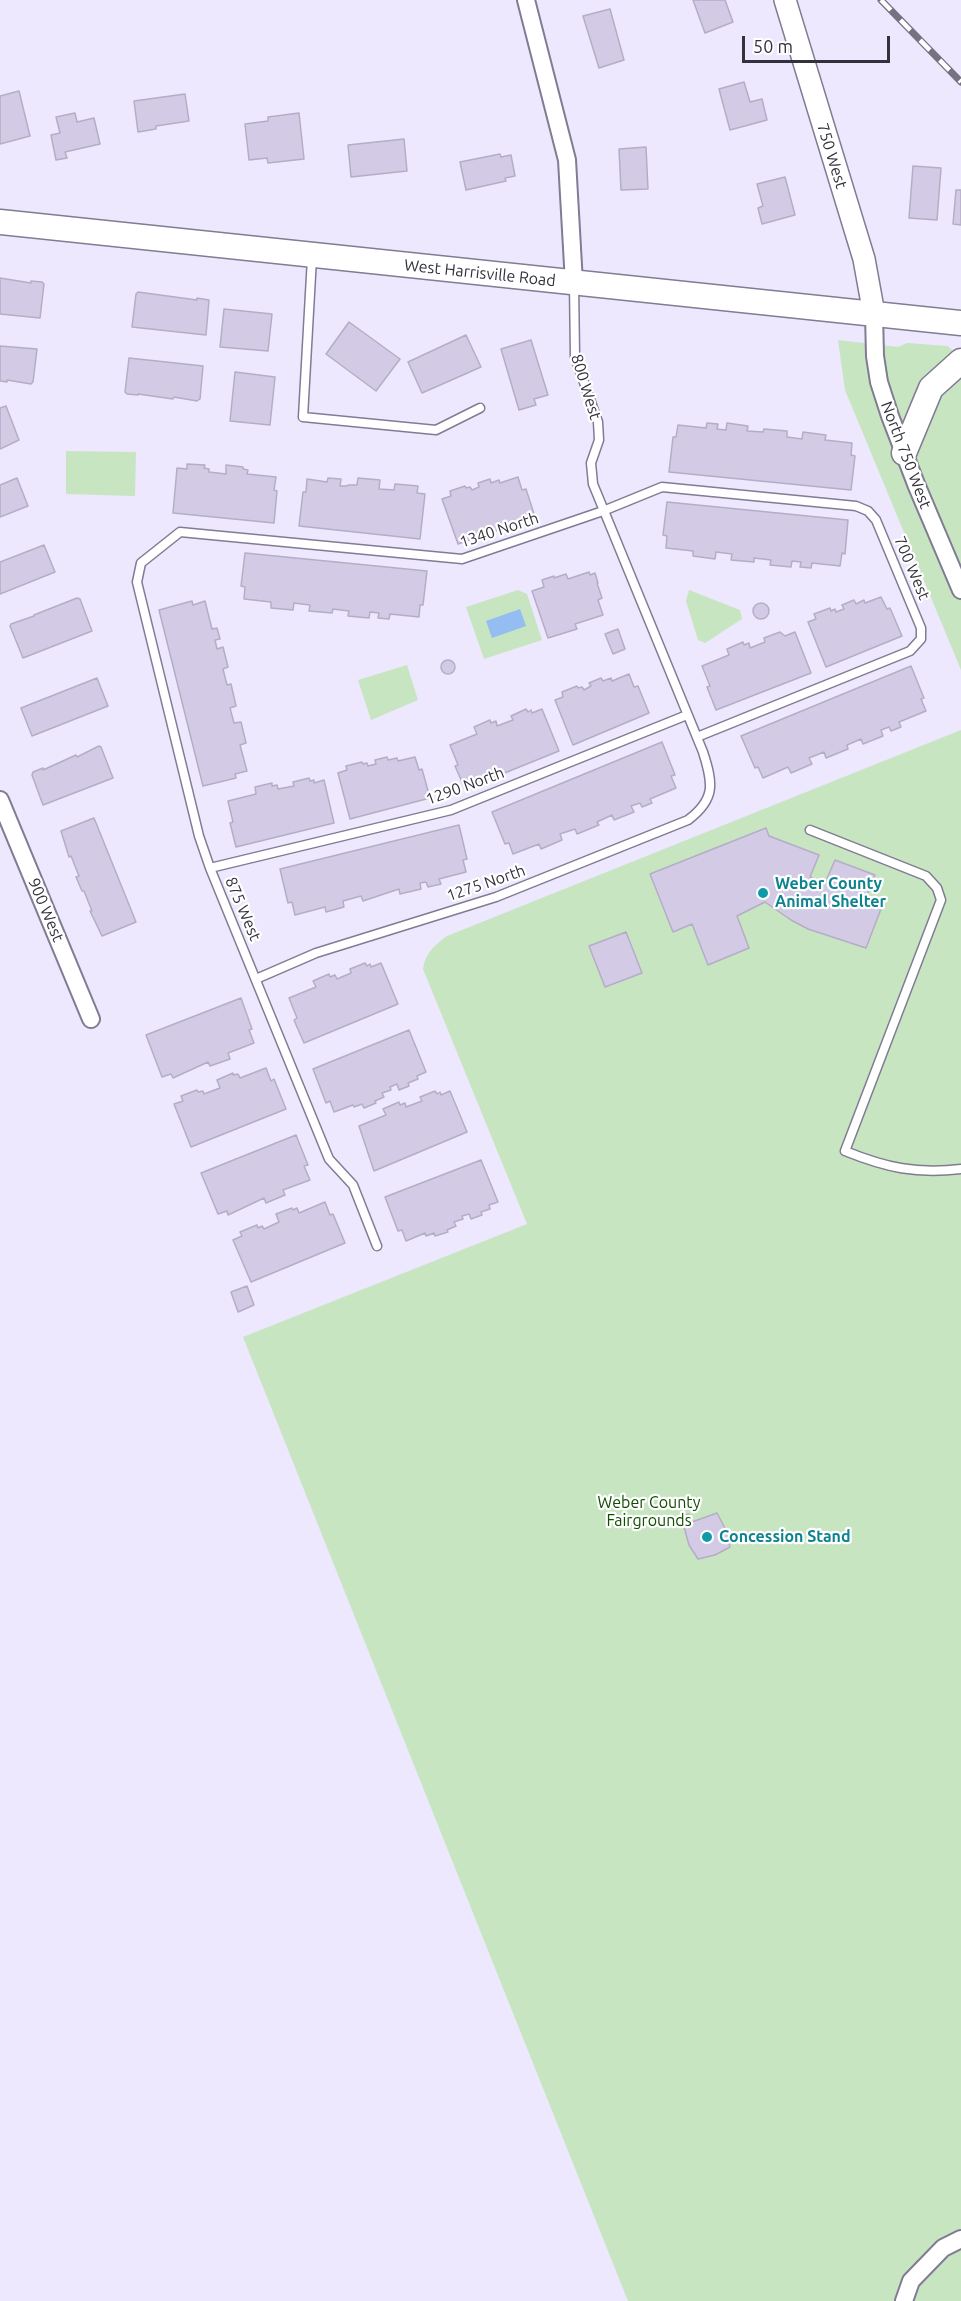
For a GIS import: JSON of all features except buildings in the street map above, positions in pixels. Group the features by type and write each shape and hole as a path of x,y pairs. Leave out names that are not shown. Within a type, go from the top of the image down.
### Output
{"main road":[{"name":"West Harrisville Road","path":"0,222 961,322"},
{"path":"904,453 932,388 961,361"}],"street":[{"name":"800 West","path":"526,0 567,160 574,283"},
{"name":"750 West","path":"785,0 864,259 874,314"},
{"name":"North 750 West","path":"874,314 875,356 879,382 904,453 961,590"},
{"name":"900 West","path":"0,800 92,1019"},
{"path":"904,2301 911,2281 943,2248 961,2239"}],"lane":[{"path":"312,254 303,417 436,430 480,408"},
{"name":"800 West","path":"574,283 575,357 598,422 598,441 591,463 593,484 697,737 709,771 710,791"},
{"name":"1340 North","path":"141,563 180,532 462,560 603,511 662,487 856,506 868,511"},
{"name":"700 West","path":"697,737 910,651 921,639 921,628 917,617 876,520 868,511"},
{"name":"875 West","path":"141,563 137,582 210,868 329,1159 353,1185 377,1246"},
{"name":"1290 North","path":"210,868 451,810 687,715"},
{"name":"1275 North","path":"256,979 316,953 496,897 688,820 702,809 710,791"},
{"path":"810,830 926,876 937,888 941,900 845,1151 880,1165 931,1172 961,1169"}],"green space":[{"path":"838,340 898,347 907,343 948,346 953,351 951,354 961,355 961,670 845,390"},
{"path":"66,451 136,452 135,496 66,494"},
{"path":"518,590 527,594 542,640 484,659 466,607"},
{"path":"689,590 740,610 742,619 705,643 698,640 686,601"},
{"path":"407,665 418,700 371,720 358,680"},
{"name":"Weber County Fairgrounds","path":"961,730 961,2301 628,2301 243,1337 527,1224 423,969 428,954 438,943 447,936"}],"water":[{"path":"520,609 526,626 492,638 486,621"}],"railway":[{"path":"881,0 961,82"}],"place":[{"name":"Weber County Animal Shelter","path":"763,893"},
{"name":"Concession Stand","path":"707,1537"}]}
